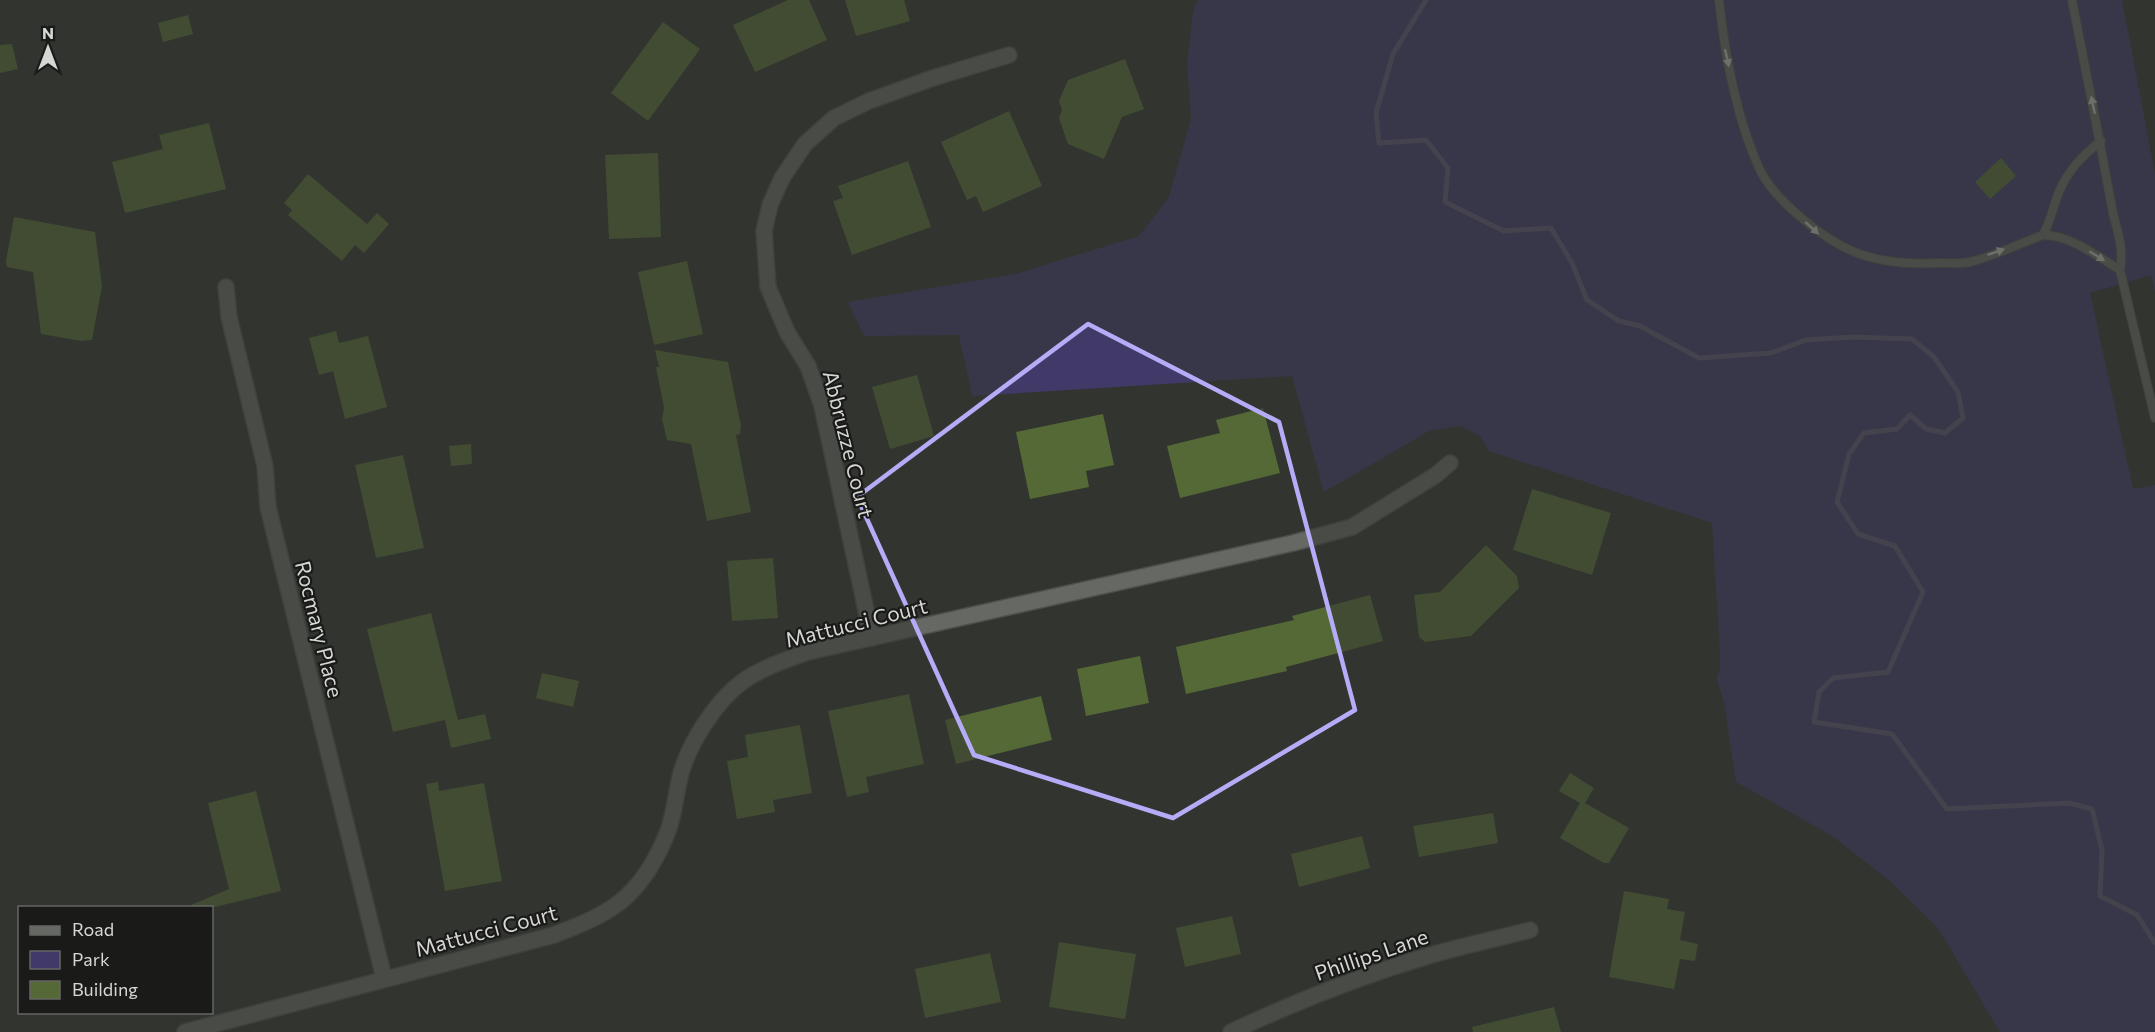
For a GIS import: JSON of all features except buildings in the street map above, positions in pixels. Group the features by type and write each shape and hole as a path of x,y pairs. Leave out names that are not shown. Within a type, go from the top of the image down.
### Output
{"street":[{"name":"Abbruzze Court","path":"872,638 822,406 808,366 787,332 768,287 764,231 770,205 782,178 805,144 834,118 869,101 933,78 1009,55"},
{"name":"Rocmary Place","path":"226,287 229,317 265,466 268,507 384,978"},
{"name":"Mattucci Court","path":"185,1032 554,935 579,926 606,912 626,897 638,884 656,856 668,830 689,750 722,701 742,682 771,666 808,651 1293,543 1352,527 1436,475 1450,463"},
{"name":"Phillips Lane","path":"1231,1032 1292,1004 1359,978 1430,955 1530,930"}],"lane":[{"path":"1719,0 1724,43 1742,122 1760,170 1784,202 1819,234 1852,253 1885,262 1919,264 1969,262 2043,235 2054,235 2089,251 2120,270"},
{"path":"2072,0 2123,254 2120,270 2155,418"},
{"path":"2043,235 2050,223 2059,191 2073,166 2100,141"}],"highlighted area":[{"path":"1088,324 1279,422 1355,710 1173,818 974,755 857,497"}],"green space":[{"path":"1198,0 2122,0 2155,174 2155,292 2151,275 2090,293 2133,489 2155,485 2155,1032 2000,1032 1938,928 1890,881 1831,835 1736,782 1724,702 1717,679 1720,668 1720,651 1712,523 1489,451 1480,436 1460,426 1429,431 1324,492 1292,376 972,396 959,335 864,336 848,302 1015,274 1139,236 1169,197 1191,119 1187,64 1193,11"}],"waterway":[{"path":"1426,0 1393,54 1376,113 1379,143 1426,140 1448,168 1445,202 1504,231 1551,228 1572,263 1587,300 1619,321 1640,326 1699,358 1771,353 1806,340 1853,337 1912,339 1934,357 1958,392 1963,418 1945,433 1926,429 1910,415 1897,429 1864,433 1849,454 1837,502 1858,534 1895,546 1923,592 1888,672 1833,678 1819,692 1814,722 1892,734 1947,809 2069,803 2092,809 2102,850 2100,896 2137,915 2155,943"}]}
